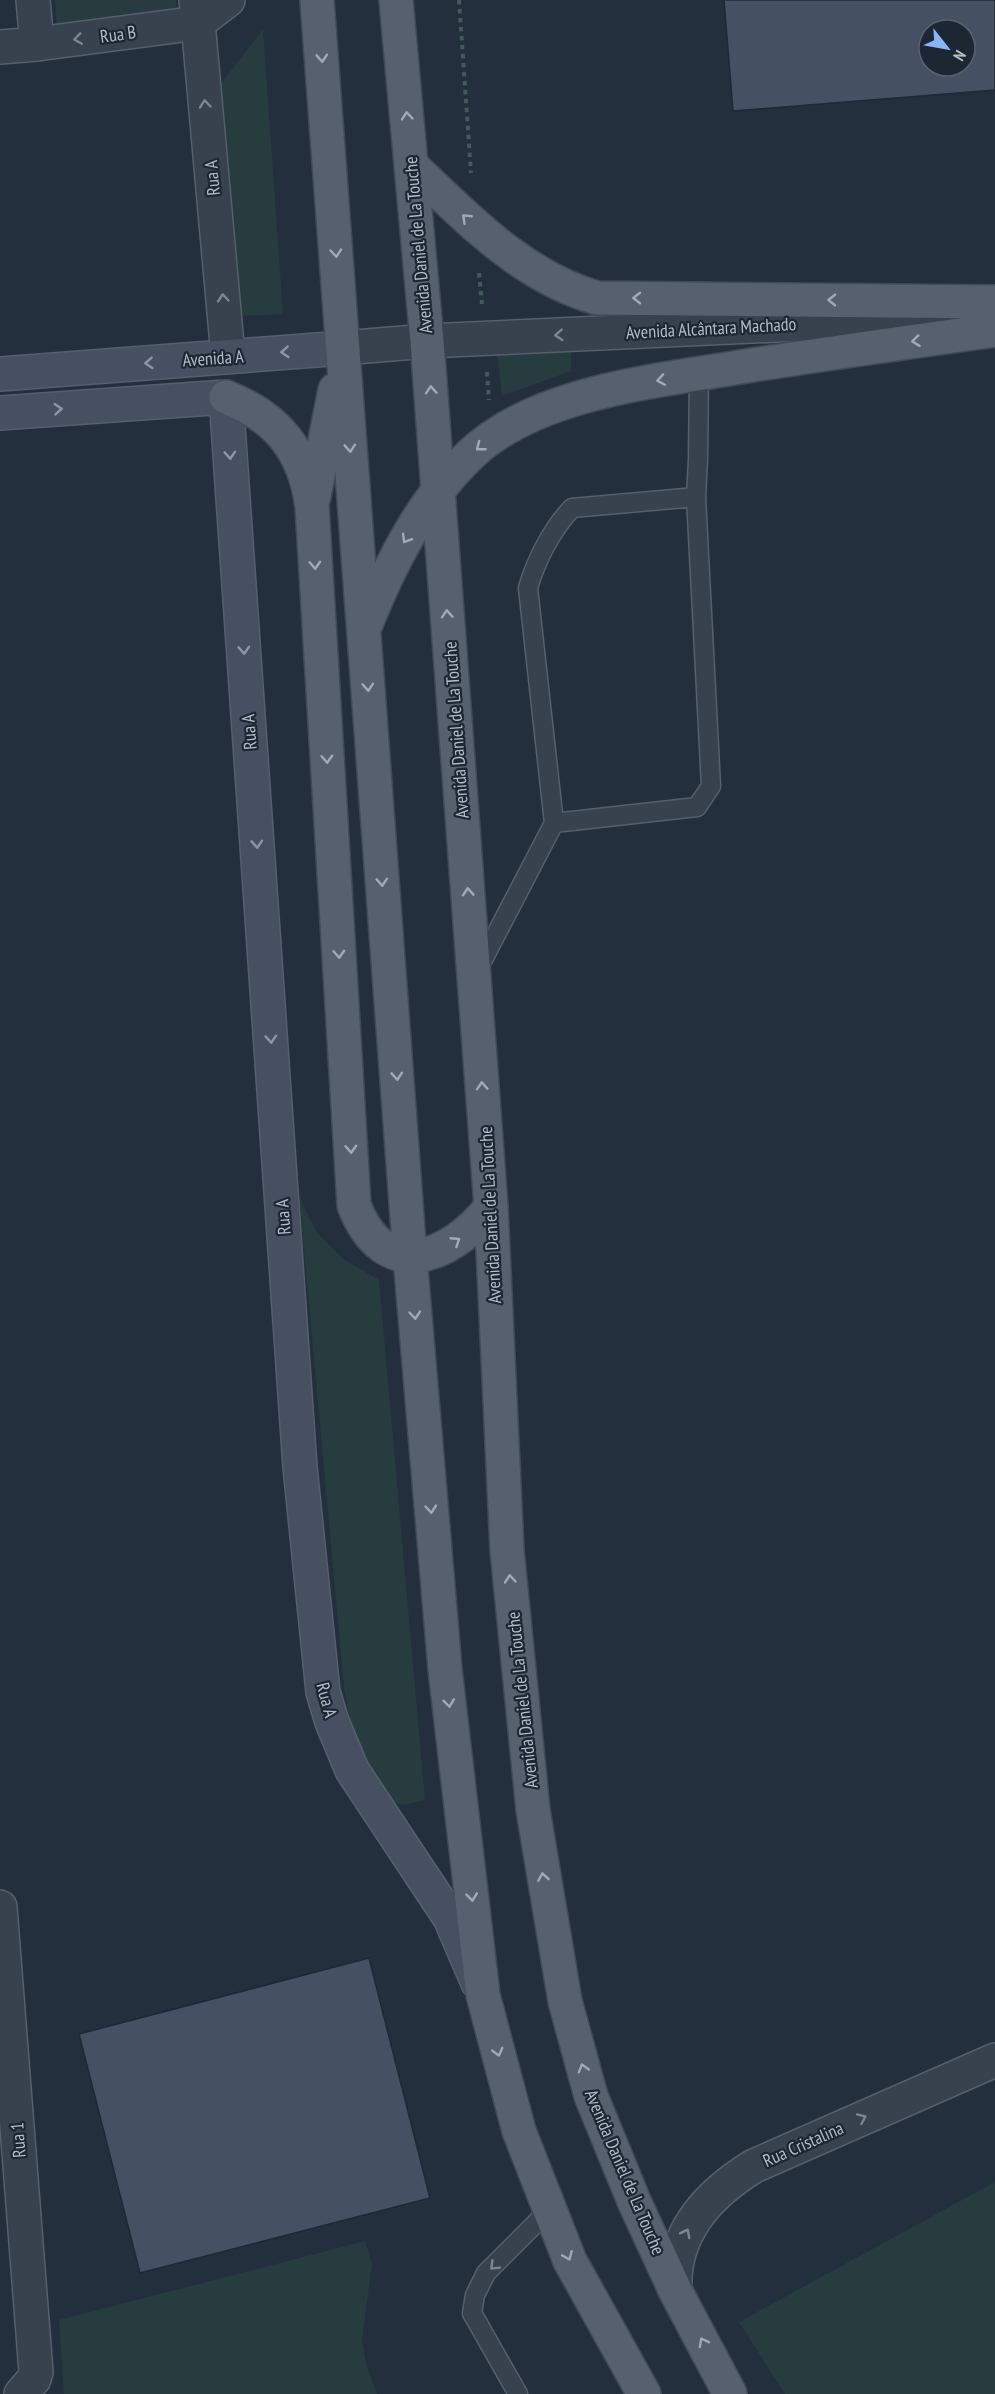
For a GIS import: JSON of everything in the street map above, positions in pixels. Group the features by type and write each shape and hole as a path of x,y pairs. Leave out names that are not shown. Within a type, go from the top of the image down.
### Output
{"main road":[{"path":"317,0 410,1257 445,1669 483,1995 519,2132 570,2261 644,2394"},
{"name":"Avenida Daniel de La Touche","path":"396,0 427,341 491,1207 507,1550 531,1798 565,2001 591,2096 634,2201 675,2290 730,2394"},
{"path":"411,165 475,226 510,254 554,282 597,298 995,303"},
{"path":"364,629 386,574 407,536 438,490 471,454 492,438 552,407 633,384 845,350 995,330"},
{"path":"312,506 343,348"},
{"name":"Avenida A","path":"0,374 343,348"},
{"path":"0,413 226,397 261,415 289,442 306,475 312,506 354,1205 360,1222 369,1236 394,1253 410,1257 450,1246 467,1234 491,1207"},
{"name":"Rua A","path":"226,397 300,1467 323,1692 332,1722 352,1770 450,1918 483,1995"}],"street":[{"path":"33,0 37,45"},
{"name":"Rua B","path":"0,47 37,45 197,11 228,0"},
{"name":"Rua A","path":"197,11 228,356"},
{"name":"Avenida Alcântara Machado","path":"427,341 995,315"},
{"name":"Avenida A","path":"343,348 427,341"},
{"name":"Rua 1","path":"0,1907 29,2383"},
{"name":"Rua Cristalina","path":"675,2290 674,2271 682,2240 699,2211 736,2176 995,2060"}],"lane":[{"path":"554,823 697,807 711,786 696,497 699,374"},
{"path":"474,977 554,823 528,588 532,571 561,519 572,508 696,497"},
{"path":"518,2394 472,2313 476,2295 486,2273 550,2209"}],"green space":[{"path":"55,0 176,0 177,15 57,26"},
{"path":"263,29 283,314 237,316 220,85"},
{"path":"567,350 571,353 571,371 502,396 497,351"},
{"path":"299,1196 316,1232 342,1258 379,1280 425,1800 403,1805 382,1800 358,1767 344,1687"},
{"path":"995,2182 995,2394 785,2394 739,2322"},
{"path":"365,2241 372,2264 362,2341 367,2367 377,2394 64,2394 59,2320"}],"building":[{"path":"724,0 995,0 995,90 733,111"},
{"path":"369,1958 430,2198 140,2273 79,2034"}]}
